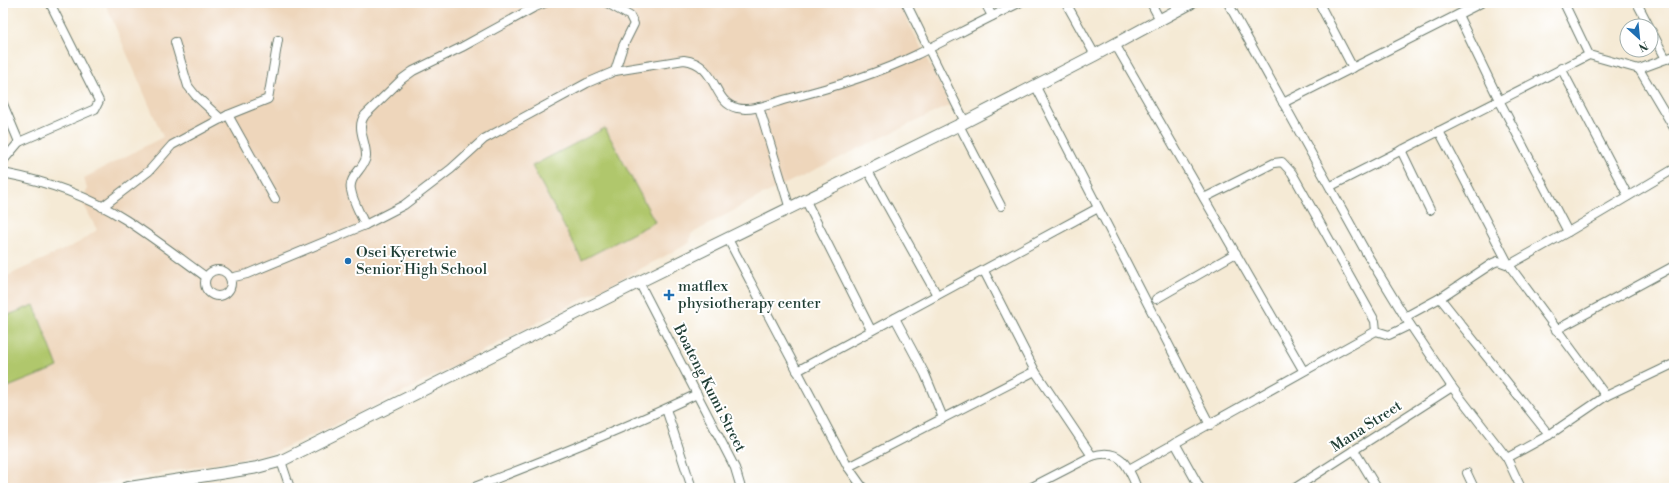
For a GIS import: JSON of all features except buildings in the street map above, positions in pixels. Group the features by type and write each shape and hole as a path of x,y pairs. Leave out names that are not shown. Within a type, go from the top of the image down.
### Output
{"street":[{"path":"3,161 19,142 95,109 99,101 50,3"},
{"path":"366,225 350,190 353,179 365,163 366,155 360,127 361,119 412,71 462,47 533,8 545,3"},
{"path":"607,3 630,16 634,24 623,46 615,71"},
{"path":"906,3 929,48 962,124 1001,206"},
{"path":"985,3 992,16"},
{"path":"230,278 247,274 366,225 404,205 430,187 484,139 587,83 615,71 684,60 694,61 702,66 728,106 738,109 759,107 860,78 916,55 1019,3"},
{"path":"1066,3 1095,55"},
{"path":"1151,3 1160,20"},
{"path":"126,488 179,484 281,461 639,282 962,124 1191,3"},
{"path":"1228,3 1331,186 1368,256 1410,325 1452,387 1507,458 1521,488"},
{"path":"1319,3 1353,68"},
{"path":"1283,103 1481,3"},
{"path":"1564,3 1589,55"},
{"path":"1638,3 1645,18"},
{"path":"1458,15 1499,100 1568,232"},
{"path":"102,207 149,171 172,144 224,117 268,99 278,40"},
{"path":"1331,186 1589,55 1639,69 1670,57 1659,41"},
{"path":"175,42 188,86 196,96 224,117 275,199"},
{"path":"1115,44 1304,370"},
{"path":"1561,68 1628,196"},
{"path":"1639,69 1674,128"},
{"path":"1035,85 1210,424"},
{"path":"3,104 19,142"},
{"path":"759,107 790,209"},
{"path":"1439,131 1509,265 1606,396"},
{"path":"1401,150 1430,210"},
{"path":"1204,198 1274,163 1282,162 1292,173 1375,320 1376,331"},
{"path":"1405,317 1440,298 1493,263 1498,261 1509,265 1674,169"},
{"path":"868,171 937,295"},
{"path":"3,173 40,183 102,207 126,220 206,277"},
{"path":"806,201 871,330"},
{"path":"797,370 984,271 1098,208"},
{"path":"728,239 848,467 863,488"},
{"path":"1156,299 1236,253"},
{"path":"1556,330 1674,266"},
{"path":"218,270 225,272 230,278 231,285 227,292 217,296 208,291 205,284 206,277 211,272 218,270"},
{"path":"984,271 1035,371 1092,456"},
{"name":"Boateng Kumi Street","path":"639,282 735,468 741,488"},
{"path":"1440,298 1549,435"},
{"path":"895,318 925,374 943,418"},
{"path":"1376,331 1388,336 1410,325"},
{"path":"1129,468 1376,331"},
{"path":"1507,458 1549,435 1606,396 1671,365 1674,366"},
{"path":"848,467 1035,371"},
{"name":"Mana Street","path":"1295,488 1452,387"},
{"path":"472,488 666,409 697,394"},
{"path":"666,409 692,488"},
{"path":"1175,443 1200,488"},
{"path":"1354,450 1377,488"},
{"path":"1030,488 1092,456 1103,452 1117,455 1129,468 1137,488"},
{"path":"281,461 290,488"},
{"path":"1467,473 1474,488"}],"shaded area":[{"name":"Osei Kyeretwie Senior High School","path":"105,3 899,3 950,105 762,195 691,234 690,243 398,395 273,453 79,488 3,488 3,278 78,243 97,230 83,203 87,189 84,178 163,137"}],"green space":[{"path":"605,128 655,222 582,260 532,166"},
{"path":"34,305 58,367 3,389 3,317"}],"place":[{"name":"Osei Kyeretwie Senior High School","path":"348,261"},
{"name":"matflex physiotherapy center","path":"669,295"}]}
